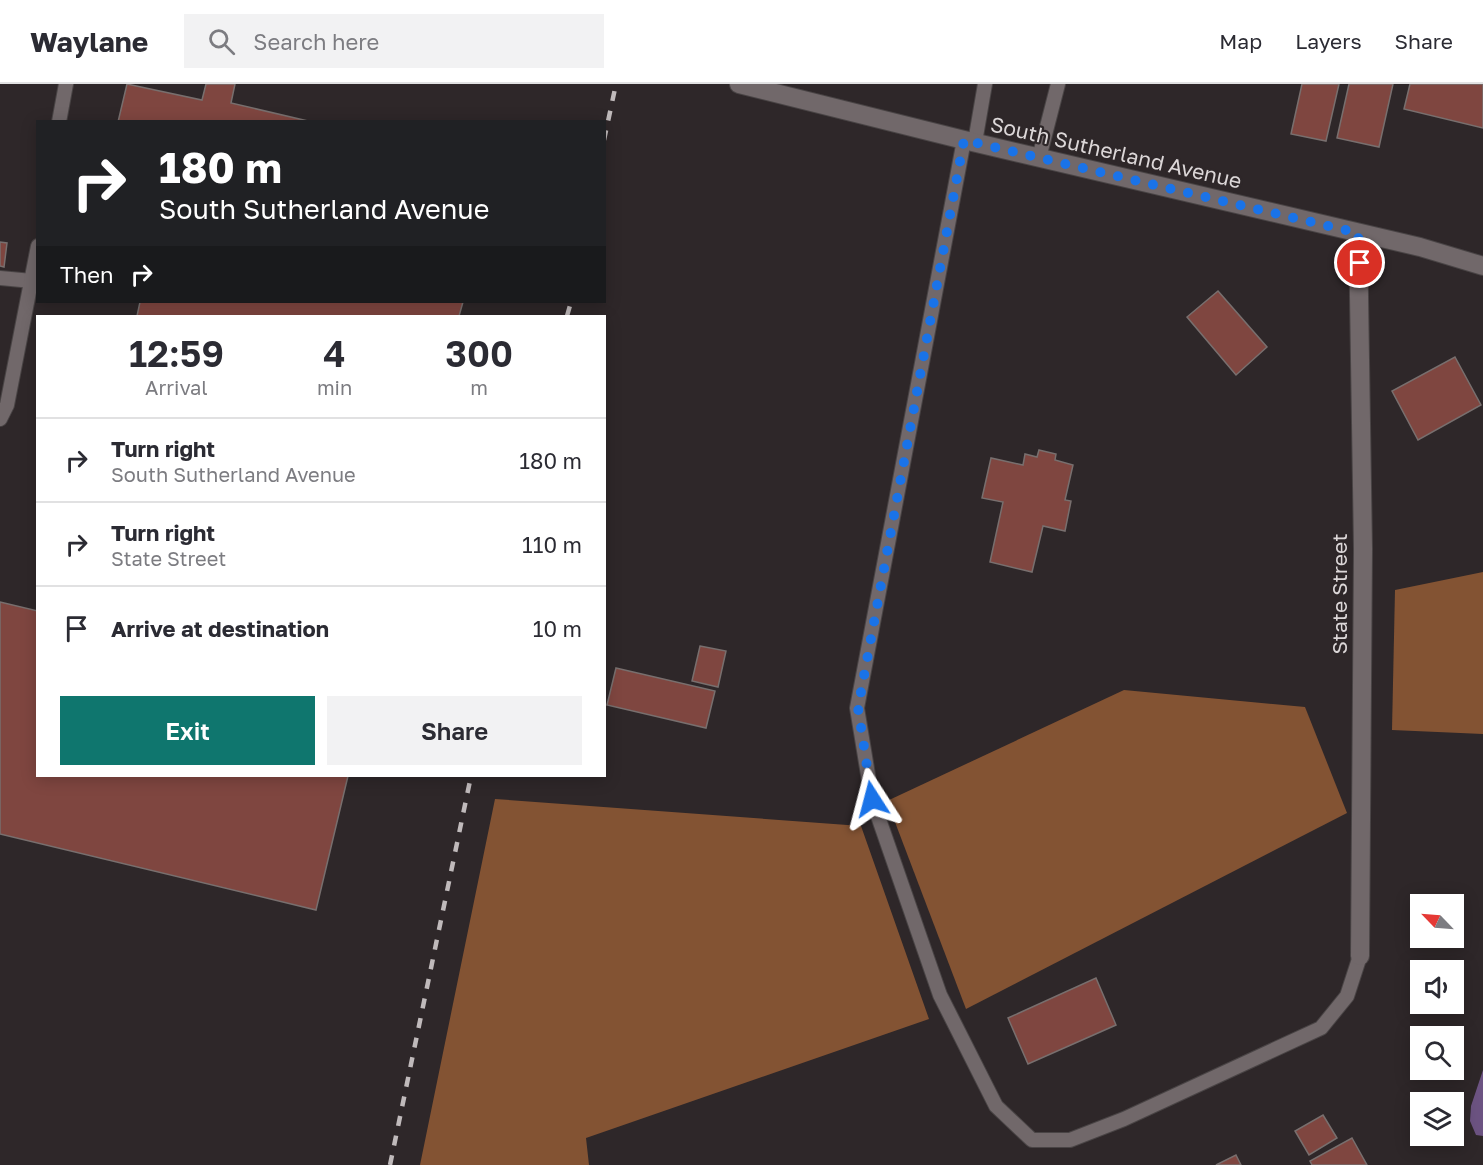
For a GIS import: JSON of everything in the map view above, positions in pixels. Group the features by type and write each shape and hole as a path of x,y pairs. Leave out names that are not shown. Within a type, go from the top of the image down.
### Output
{"street":[{"name":"South Sutherland Avenue","path":"739,84 1039,158 1420,247 1483,266"},
{"name":"State Street","path":"1358,233 1363,549 1360,956"}],"lane":[{"path":"59,120 66,84"},
{"path":"985,84 969,141 858,708 872,799 940,995 996,1106 1032,1140 1070,1140 1124,1119 1321,1028 1347,996 1360,956"},
{"path":"1039,158 1058,84"},
{"path":"0,419 7,405 36,258"},
{"path":"0,278 32,281"}],"shaded area":[{"path":"1483,572 1483,734 1392,730 1395,590"},
{"path":"1124,690 1305,707 1347,813 966,1009 887,801"},
{"path":"495,799 861,826 929,1019 586,1138 589,1165 420,1165"},
{"path":"1483,1070 1483,1136 1476,1135 1470,1121 1471,1106"}],"building":[{"path":"127,84 202,100 206,84 235,84 231,103 304,120 118,120"},
{"path":"1302,84 1339,84 1326,141 1291,134"},
{"path":"1349,84 1393,84 1379,147 1337,138"},
{"path":"1410,84 1483,84 1483,128 1404,109"},
{"path":"0,242 7,243 4,267 0,266"},
{"path":"1218,291 1267,347 1236,375 1187,317"},
{"path":"140,303 463,303 459,315 137,315"},
{"path":"1455,357 1481,405 1418,440 1392,391"},
{"path":"1039,450 1056,454 1055,460 1073,465 1065,500 1071,501 1065,531 1043,526 1032,572 990,562 1003,502 982,498 991,458 1023,465 1025,454 1037,457"},
{"path":"0,602 36,611 36,777 348,777 316,910 0,834"},
{"path":"700,646 726,651 718,687 692,681"},
{"path":"616,668 715,691 706,728 607,705"},
{"path":"1096,978 1116,1025 1028,1064 1008,1018"},
{"path":"1323,1115 1337,1138 1309,1155 1295,1131"},
{"path":"1352,1138 1367,1165 1312,1165 1310,1161"},
{"path":"1236,1155 1241,1165 1216,1165"}],"railway":[{"path":"606,131 616,84"},
{"path":"567,315 571,303"},
{"path":"390,1165 471,777"}],"route":[{"path":"872,799 858,708 964,140 1358,233 1360,263"}]}
